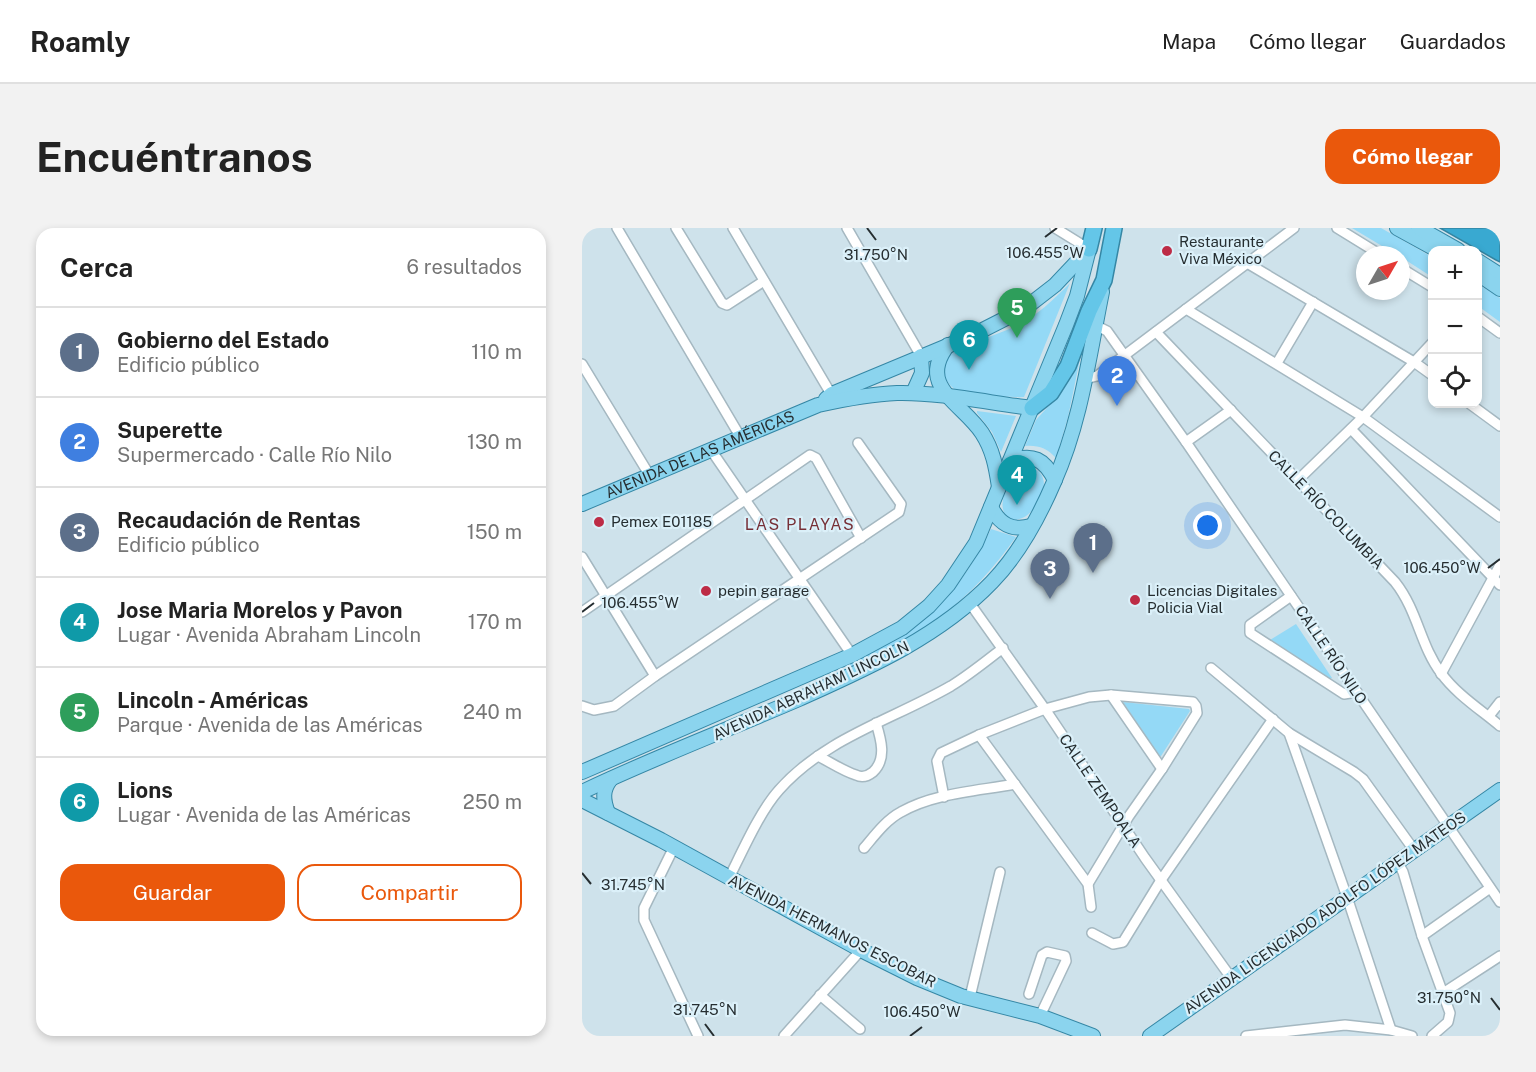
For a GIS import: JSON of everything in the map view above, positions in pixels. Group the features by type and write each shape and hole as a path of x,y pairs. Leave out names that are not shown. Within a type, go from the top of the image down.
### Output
{"highway":[{"name":"AVENIDA DE LAS AMÉRICAS","path":"1089,249 1094,228"},
{"path":"1032,408 1051,393 1065,373 1089,310 1104,280 1114,228"}],"main road":[{"path":"1397,228 1430,246"},
{"path":"1419,228 1451,246"},
{"name":"AVENIDA DE LAS AMÉRICAS","path":"582,504 819,405 999,323 1024,309 1055,285 1089,249"},
{"name":"AVENIDA ABRAHAM LINCOLN","path":"582,772 852,655 902,628 929,606 962,566 976,543 1077,296 1089,249"},
{"path":"1482,264 1500,275"},
{"path":"1482,277 1500,289"},
{"name":"AVENIDA ABRAHAM LINCOLN","path":"582,792 783,706 895,655 929,633 988,586 1004,568 1031,526 1055,480 1072,432 1085,379 1104,280"},
{"path":"948,345 940,356 936,370 939,383 950,398 975,423 989,445 999,487"},
{"path":"913,393 922,373 921,357"},
{"name":"AVENIDA DE LAS AMÉRICAS","path":"834,398 913,393 1032,408"},
{"path":"1010,461 1029,457 1038,459 1046,465 1055,480"},
{"path":"991,507 995,516 1012,528 1022,529 1031,526"},
{"path":"608,813 604,795 606,785 611,778"},
{"name":"AVENIDA LICENCIADO ADOLFO LÓPEZ MATEOS","path":"1150,1036 1500,790"},
{"name":"AVENIDA HERMANOS ESCOBAR","path":"582,800 917,978 970,997 1040,1016 1093,1036"}],"street":[{"path":"617,228 741,438"},
{"path":"676,228 719,300 727,305 764,281"},
{"path":"733,228 834,398"},
{"path":"847,228 921,357"},
{"path":"1055,228 1089,249"},
{"path":"1085,379 1097,376 1125,356 1294,228"},
{"path":"1337,228 1366,246"},
{"path":"1247,263 1428,372"},
{"path":"1410,274 1428,285"},
{"path":"1276,363 1313,302"},
{"path":"1186,309 1363,417 1500,517"},
{"path":"1482,320 1500,333"},
{"name":"CALLE RÍO NILO","path":"1095,325 1107,331 1186,442 1500,902"},
{"name":"CALLE RÍO COLUMBIA","path":"1156,332 1407,596 1427,648 1442,674 1500,726"},
{"path":"1298,480 1363,417 1428,347"},
{"path":"582,364 650,476"},
{"path":"1475,408 1500,426"},
{"path":"1186,442 1231,410"},
{"path":"1351,429 1497,582"},
{"path":"582,706 594,710 608,708 899,512 902,506 899,500 858,443"},
{"path":"711,450 852,655"},
{"path":"582,612 807,456 813,455 861,538"},
{"path":"582,557 656,675"},
{"path":"1442,674 1497,582 1500,565"},
{"path":"1291,596 1250,625 1250,633 1344,694 1357,692"},
{"name":"CALLE ZEMPOALA","path":"969,602 1045,709 1123,826 1232,979"},
{"path":"729,878 778,790 818,756 834,745 951,686 1002,648"},
{"path":"1211,668 1289,733 1363,779 1414,850"},
{"path":"1111,695 1162,769"},
{"path":"944,797 937,761 941,753 1045,709 1089,697 1111,695 1190,701 1196,706 1197,712 1088,884"},
{"path":"1489,716 1500,702"},
{"path":"1092,933 1113,944 1123,942 1161,880 1273,719"},
{"path":"818,756 856,776 870,775 876,769 882,752 882,742 876,723"},
{"path":"1289,733 1347,897 1390,1030"},
{"path":"979,735 1088,884 1091,907"},
{"path":"864,848 892,818 901,812 944,797 1015,784"},
{"path":"674,848 644,908 644,920 698,1036"},
{"path":"1397,861 1403,872 1450,1016 1448,1022 1432,1036"},
{"path":"970,997 1000,872"},
{"path":"1422,936 1490,888"},
{"path":"784,1036 861,950"},
{"path":"1029,994 1042,955 1047,952 1063,955 1066,958 1040,1016"},
{"path":"1443,993 1500,956"},
{"path":"819,995 860,1029"},
{"path":"1246,1036 1345,1025 1390,1030 1412,1036"}],"shaded area":[{"path":"1352,228 1381,228 1428,255 1428,274 1410,263 1410,246 1382,246"},
{"path":"1440,228 1500,228 1500,262 1482,252 1482,246 1472,246"},
{"path":"1070,283 1024,397 969,393 956,390 949,384 944,367 952,353 1022,323 1044,308"},
{"path":"1482,287 1500,298 1500,322 1482,309"},
{"path":"1079,358 1068,417 1056,458 1042,448 1025,446 1036,420 1063,390"},
{"path":"977,411 1016,416 1001,452 992,432"},
{"path":"1027,466 1038,471 1043,479 1044,489 1034,509 1026,516 1017,519 1009,518 1004,513 1003,506 1006,489 1015,474"},
{"path":"991,529 1016,537 962,599 922,629 850,667 848,664 896,639 933,611 963,576"},
{"path":"1296,624 1332,678 1330,679 1270,640"},
{"path":"1123,702 1189,709 1190,711 1159,756"}],"place":[{"name":"Restaurante Viva México","path":"1167,251"},
{"name":"Lincoln - Américas","path":"1017,338"},
{"name":"Lions","path":"969,370"},
{"name":"Superette","path":"1117,406"},
{"name":"Jose Maria Morelos y Pavon","path":"1017,505"},
{"name":"Pemex E01185","path":"599,522"},
{"name":"Gobierno del Estado","path":"1093,573"},
{"name":"pepin garage","path":"706,591"},
{"name":"Recaudación de Rentas","path":"1050,599"},
{"name":"Licencias Digitales Policia Vial","path":"1135,600"}],"district":[{"name":"LAS PLAYAS","path":"800,524"}]}
